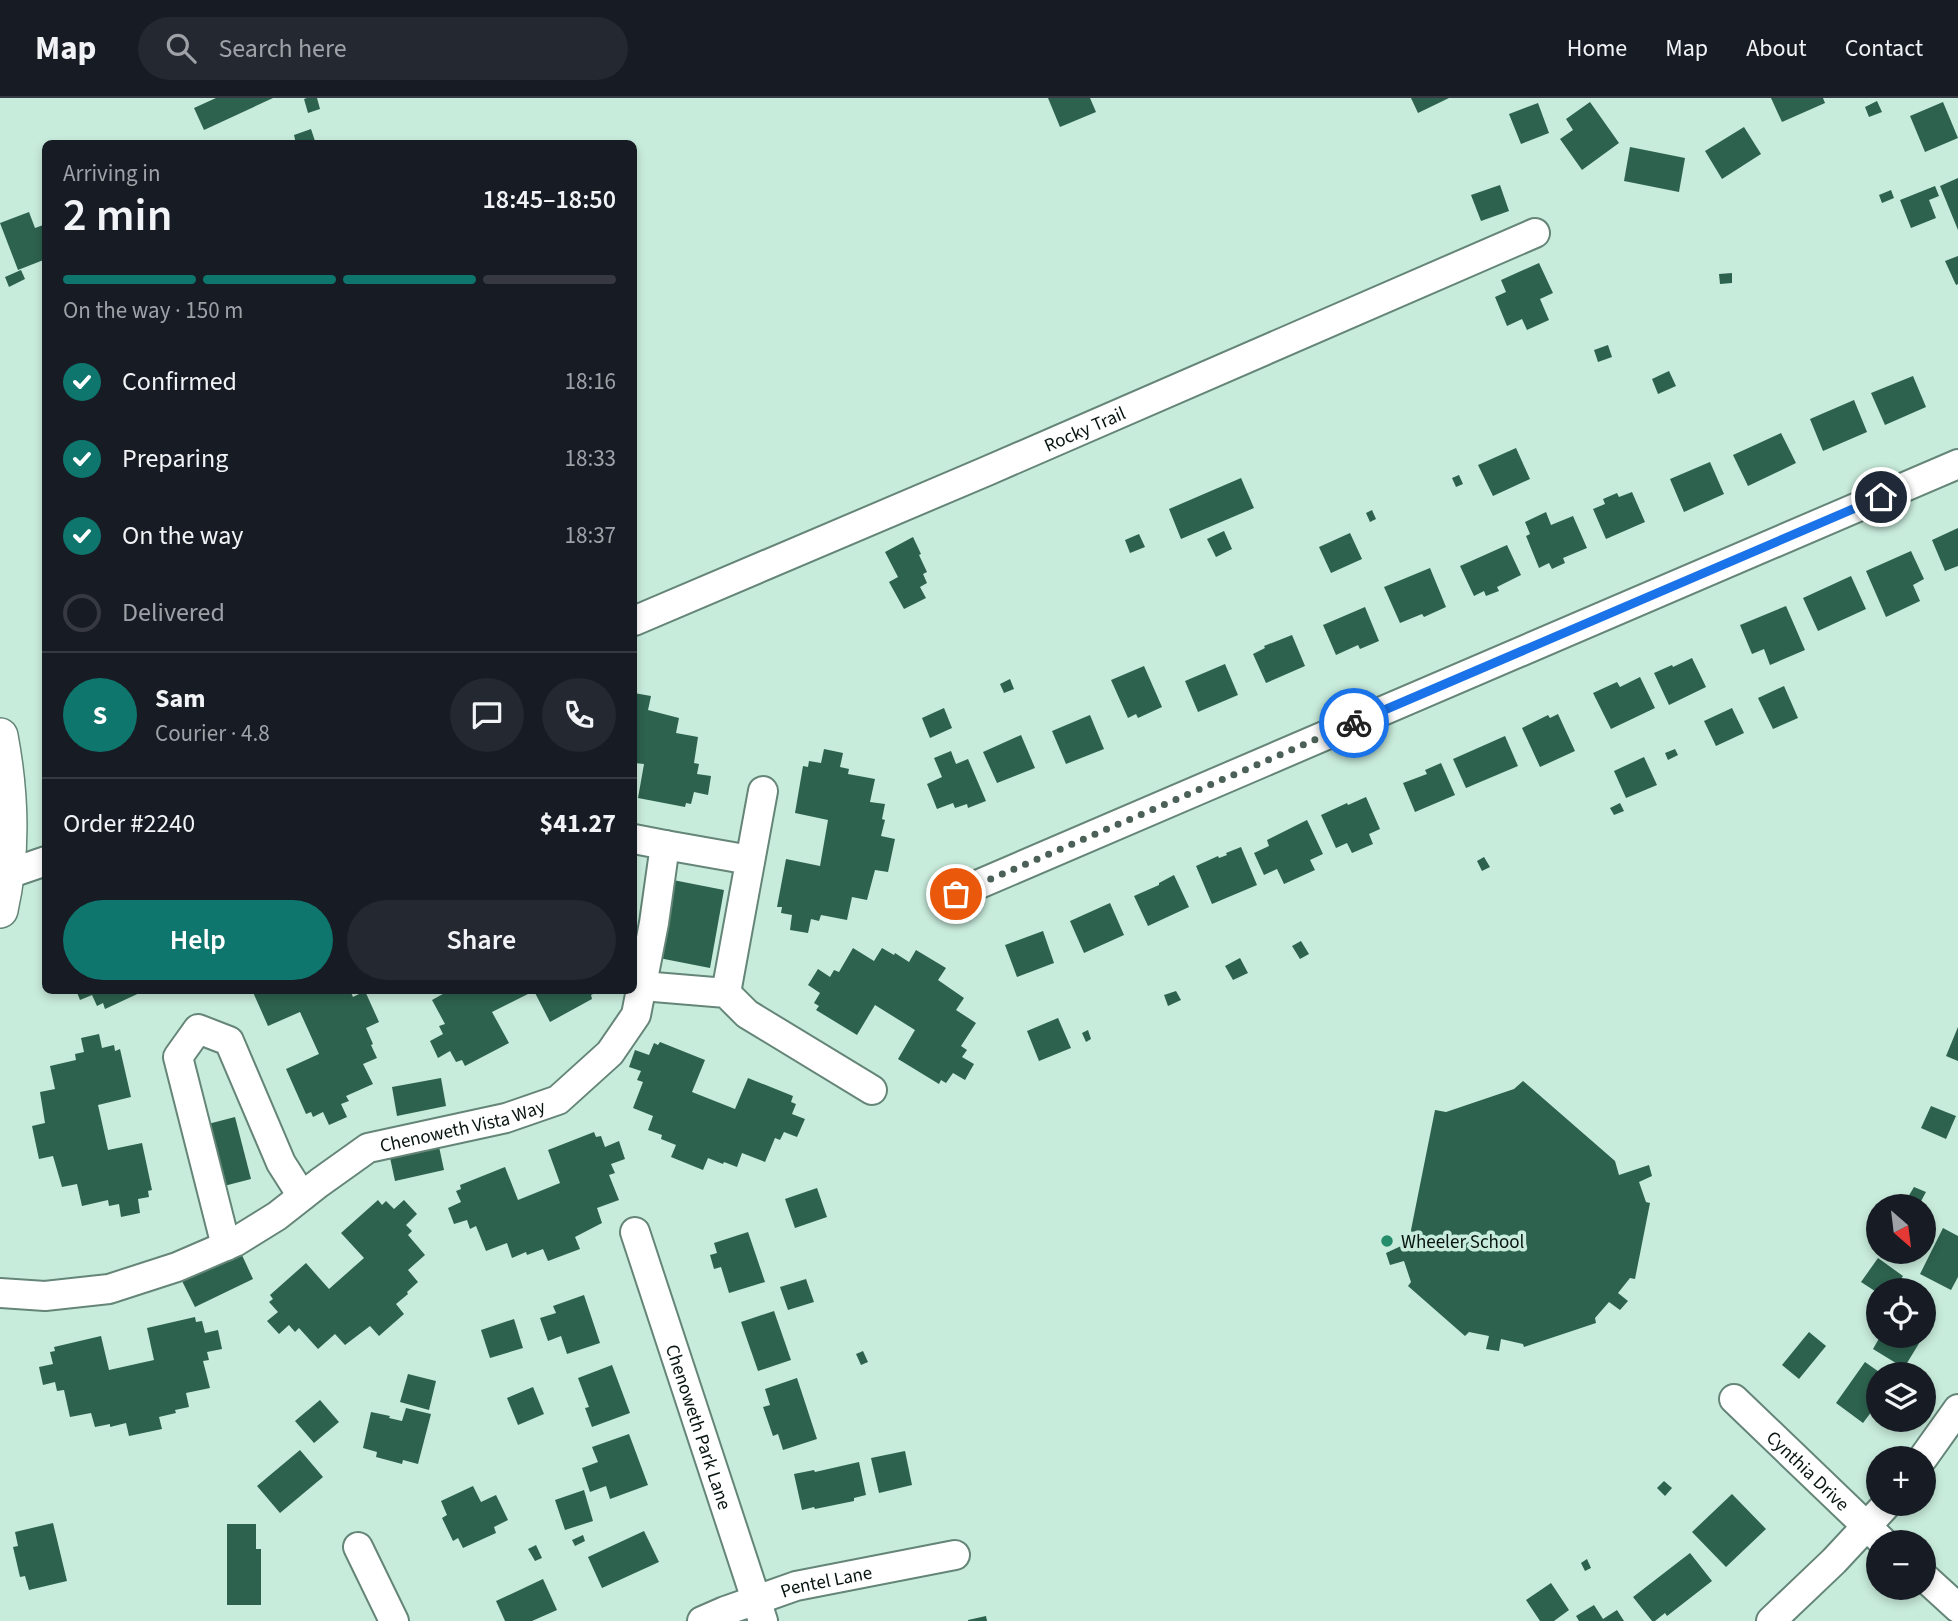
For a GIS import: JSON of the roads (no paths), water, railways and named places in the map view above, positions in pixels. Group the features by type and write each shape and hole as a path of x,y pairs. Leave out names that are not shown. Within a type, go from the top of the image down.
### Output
{"main road":[{"path":"0,736 7,774 10,827 0,910"}],"street":[{"name":"Rocky Trail","path":"637,620 1535,233"},
{"path":"956,894 1958,464"},
{"path":"726,993 763,791"},
{"path":"637,840 750,860"},
{"name":"Chenoweth Vista Way","path":"0,1293 45,1296 109,1289 177,1267 226,1246 277,1216 368,1148 506,1118 558,1100 610,1053 636,1014 654,923 665,845"},
{"path":"5,875 42,862"},
{"path":"642,986 726,993 747,1014 872,1090"},
{"path":"226,1246 178,1057 198,1030 229,1041 281,1163 302,1196"},
{"name":"Chenoweth Park Lane","path":"635,1232 760,1611"},
{"name":"Cynthia Drive","path":"1734,1399 1871,1530"},
{"path":"1932,1446 1958,1409"},
{"path":"1771,1621 1834,1561 1866,1540"},
{"path":"358,1547 394,1621"},
{"name":"Pentel Lane","path":"702,1621 760,1611 796,1586 955,1555"},
{"path":"1936,1588 1958,1608"}],"place":[{"name":"Wheeler School","path":"1387,1241"}]}
